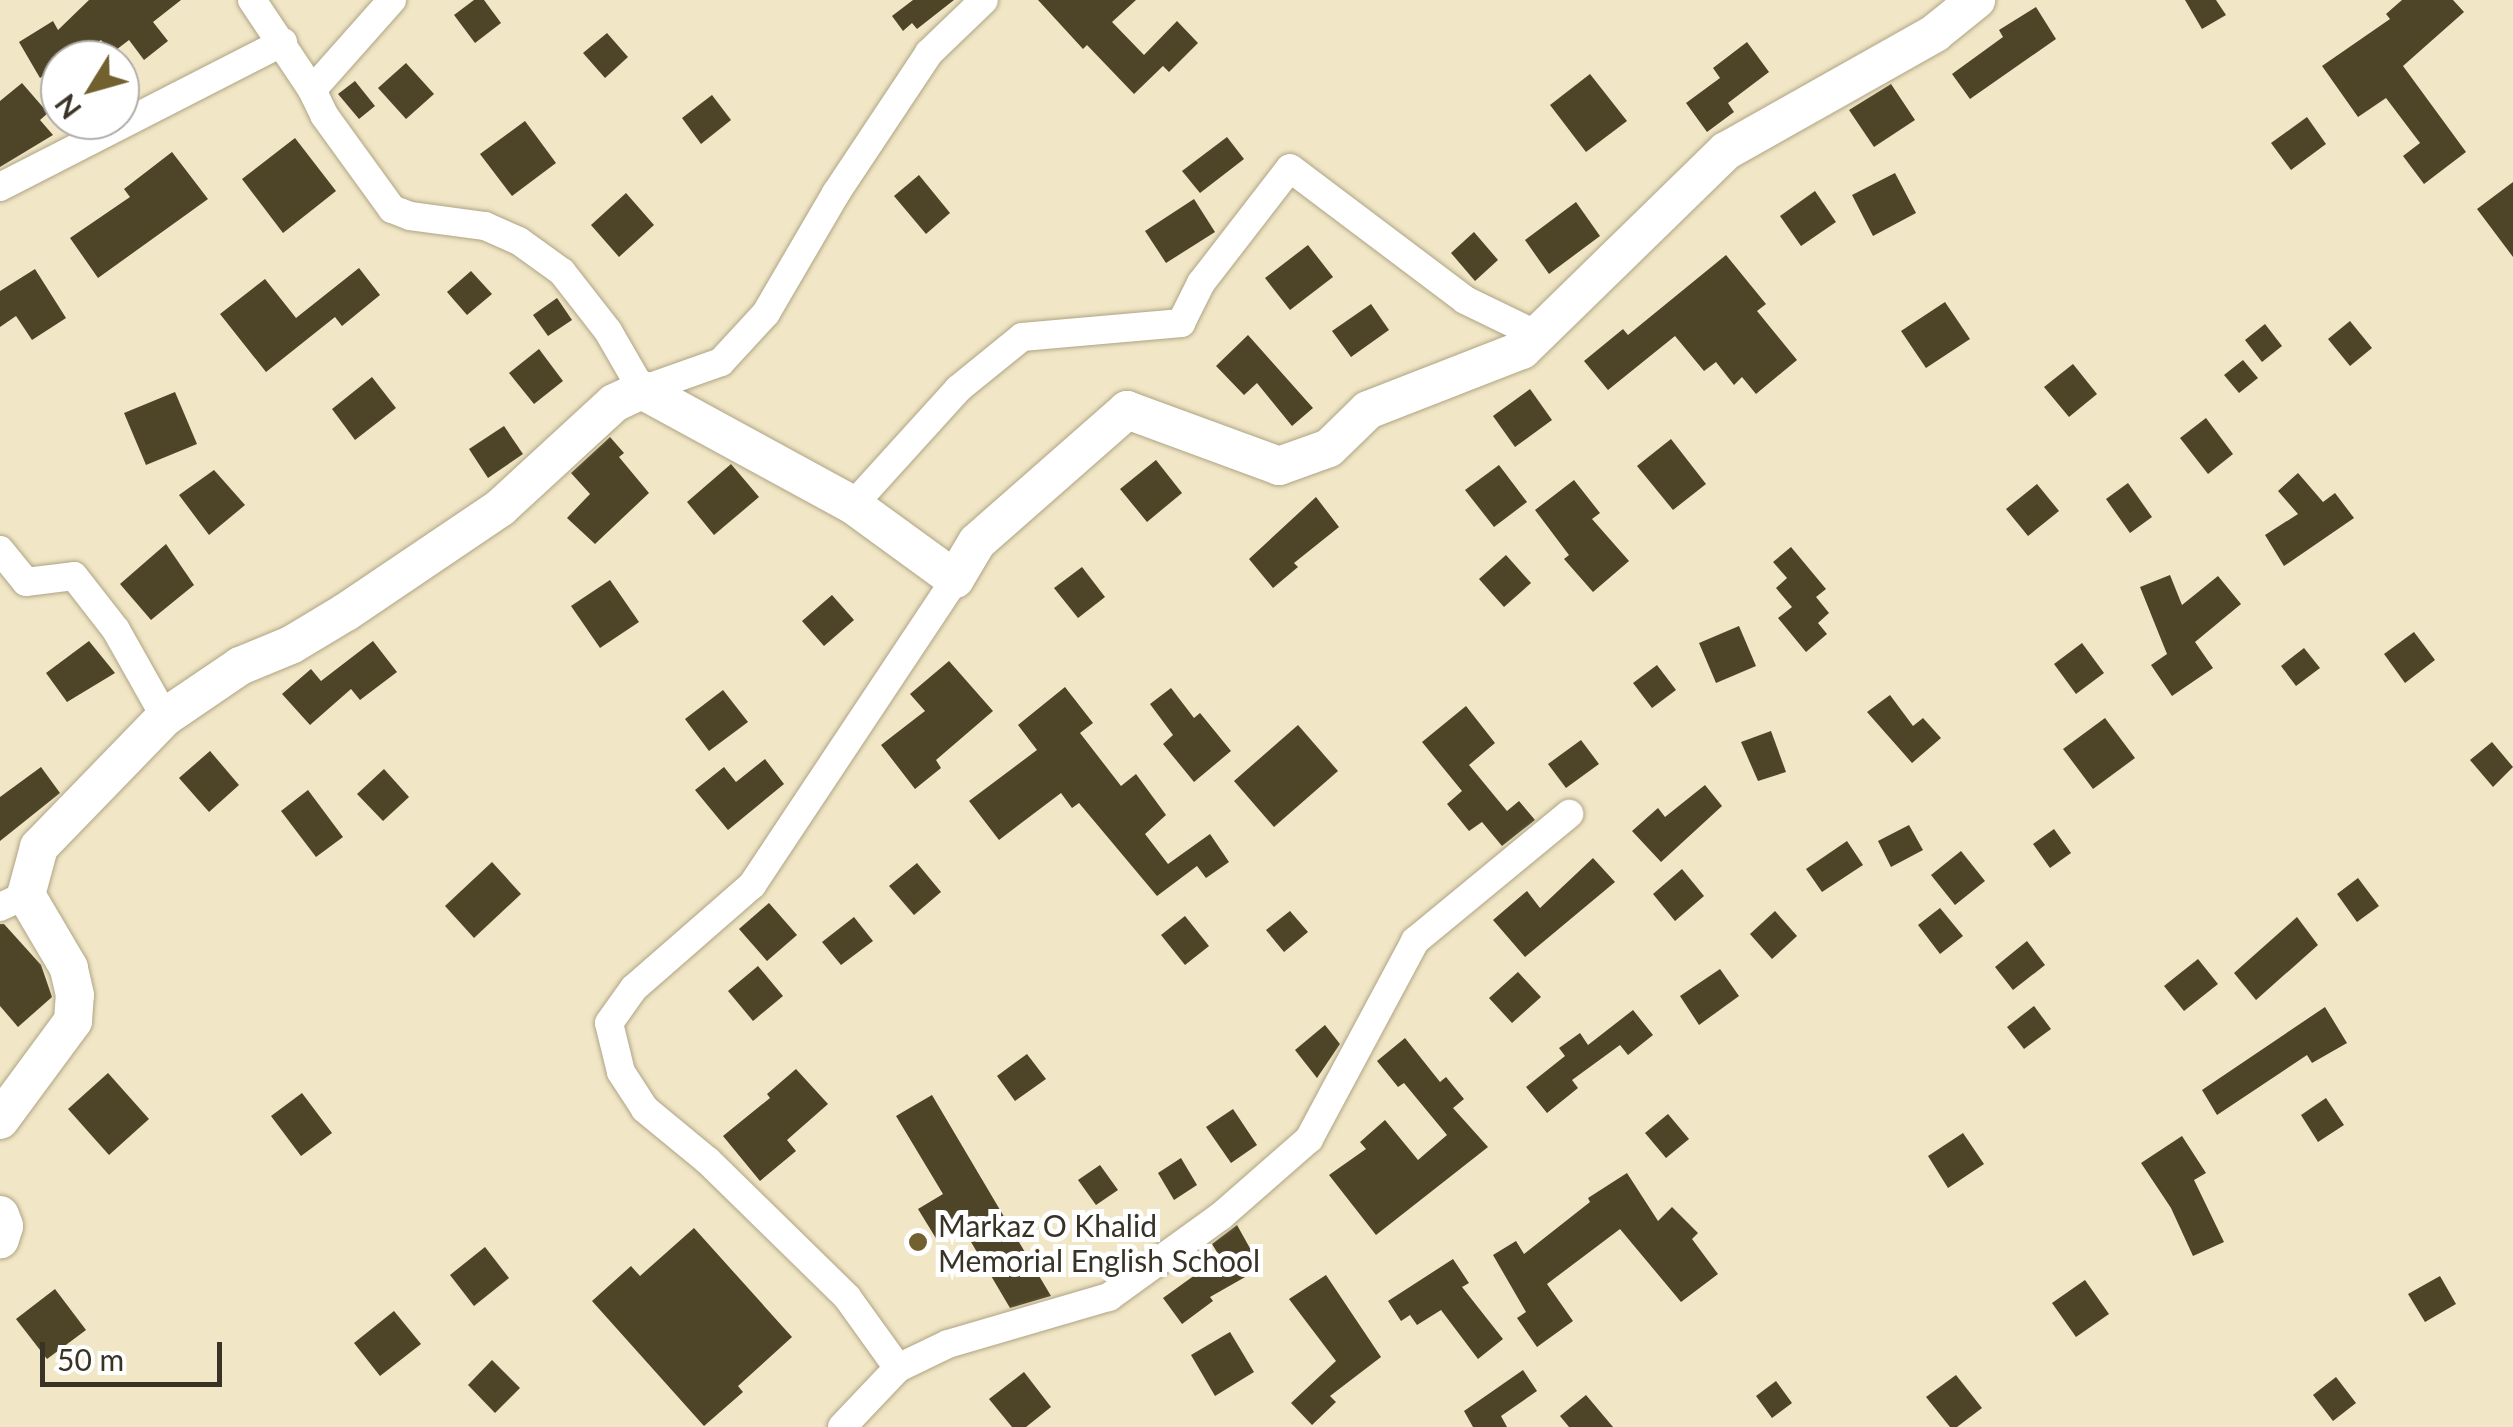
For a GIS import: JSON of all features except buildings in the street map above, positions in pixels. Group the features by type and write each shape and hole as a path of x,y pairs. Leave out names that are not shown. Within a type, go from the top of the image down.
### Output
{"main road":[{"path":"0,1120 72,1020 76,996 69,968 13,901 39,847 165,717 240,666 291,644 346,612 500,508 614,403 642,390 854,506 955,579 977,542 1127,410 1279,466 1328,448 1368,410 1505,359 1529,344 1726,151 1935,33 1976,0"},
{"path":"0,1215 4,1226 0,1239"}],"street":[{"path":"252,0 282,42 324,115 392,209 410,216 485,226 519,241 562,272 608,330 642,390 721,362 766,313 836,193 929,53 984,0"},
{"path":"312,90 392,0"},
{"path":"0,188 282,42"},
{"path":"854,506 958,388 1022,337 1180,323 1200,283 1290,168 1465,300 1535,334"},
{"path":"0,550 26,582 74,576 116,630 165,717"},
{"path":"898,1368 847,1297 708,1161 644,1109 621,1072 608,1023 634,988 752,885 955,579"},
{"path":"842,1427 898,1368 948,1344 1109,1297 1221,1216 1309,1139 1415,941 1569,814"}],"place":[{"name":"Markaz O Khalid Memorial English School","path":"918,1242"}]}
